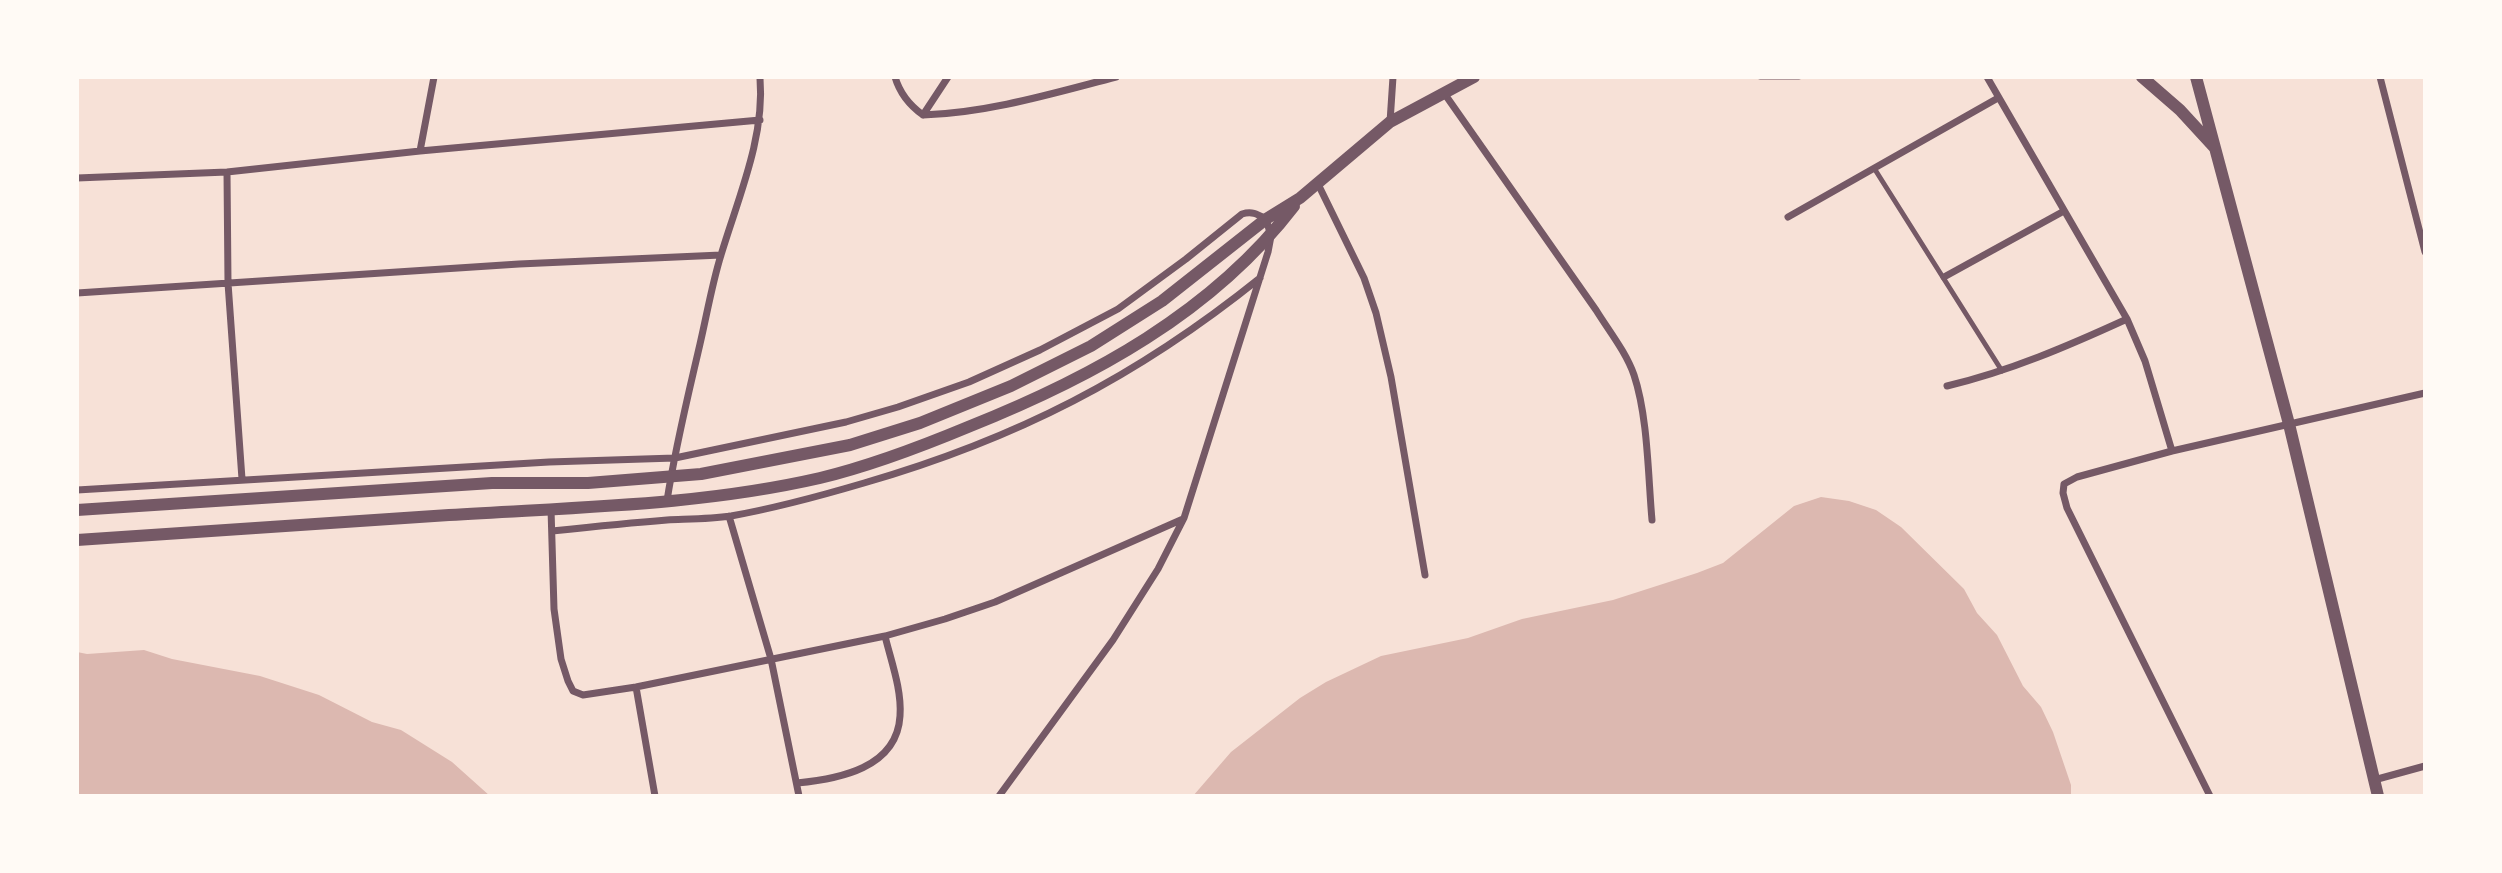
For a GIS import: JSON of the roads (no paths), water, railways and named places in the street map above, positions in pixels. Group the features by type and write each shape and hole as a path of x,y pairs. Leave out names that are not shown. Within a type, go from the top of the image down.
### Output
{"street":[{"path":"419,151 434,77"},
{"path":"895,77 911,107 923,115 1000,105 1116,77"},
{"path":"923,115 948,77"},
{"path":"1390,122 1393,77"},
{"path":"77,510 455,486 588,483 701,474 850,445 920,423 1011,386 1091,345 1162,301 1266,219 1318,184 1390,122 1474,77"},
{"path":"1987,77 2127,320 2145,361 2172,451"},
{"path":"2142,77 2180,110 2215,149"},
{"path":"2196,77 2289,424 2378,796"},
{"path":"2380,77 2425,252"},
{"path":"667,501 721,256 737,209 760,120 760,78"},
{"path":"1444,93 1620,346 1634,375 1642,412 1652,520"},
{"path":"1788,217 1998,98"},
{"path":"77,178 227,172 419,151 760,120"},
{"path":"227,172 228,283 242,479"},
{"path":"1318,184 1364,278 1376,313 1391,377 1425,575"},
{"path":"77,540 667,501 819,478 863,466 1014,409 1138,345 1175,321 1271,236 1300,198"},
{"path":"1944,277 2064,211"},
{"path":"77,490 549,462 675,458 846,422 969,382 1040,350 1118,309 1242,214 1253,212 1266,219 1271,236 1261,278 1184,518 1158,569 1113,640 999,796"},
{"path":"77,293 519,264 721,256"},
{"path":"552,531 729,516 818,497 900,473 997,438 1063,408 1136,368 1211,318 1261,278"},
{"path":"1947,386 2002,371 2127,320"},
{"path":"2210,796 2067,508 2063,493 2064,484 2172,451 2425,393"},
{"path":"551,508 554,608 561,659 573,691 583,695 636,687 885,636 945,620 995,602 1184,518"},
{"path":"729,516 771,659 799,796"},
{"path":"797,783 838,778 858,771 886,751 895,737 900,716 899,695 885,636"},
{"path":"636,687 655,796"},
{"path":"2374,780 2425,766"}],"lane":[{"path":"1760,77 1799,77"},
{"path":"1874,168 2002,371"}]}
